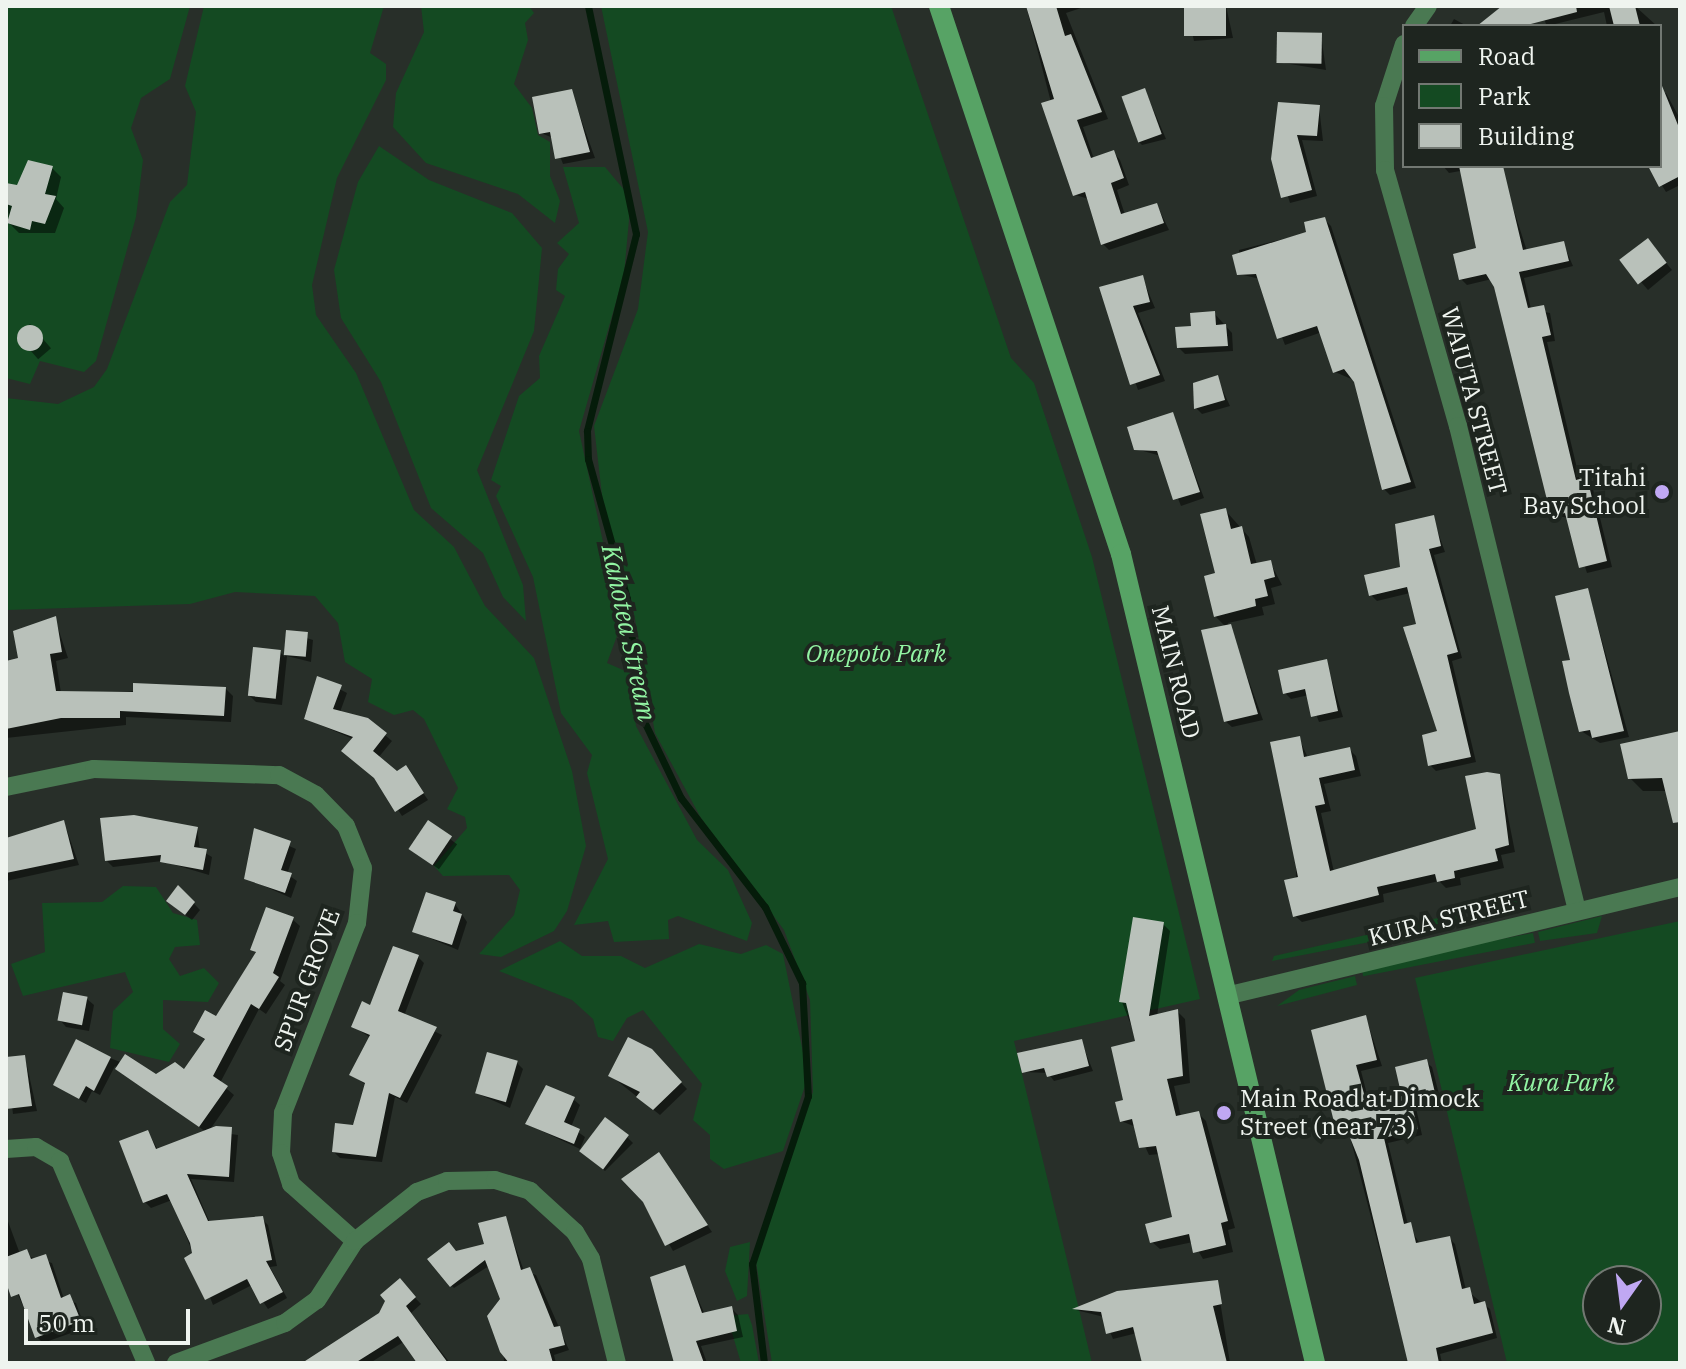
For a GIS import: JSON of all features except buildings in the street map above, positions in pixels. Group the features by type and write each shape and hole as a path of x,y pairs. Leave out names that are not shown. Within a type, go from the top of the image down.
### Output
{"main road":[{"name":"MAIN ROAD","path":"939,6 1121,554 1230,995 1315,1363"}],"street":[{"path":"1415,24 1428,6"},
{"name":"WAIUTA STREET","path":"1402,50 1384,106 1385,170 1458,426 1577,911"},
{"name":"SPUR GROVE","path":"6,787 94,769 279,775 316,795 346,826 363,868 357,923 283,1113 281,1153 291,1184 355,1241"},
{"name":"KURA STREET","path":"1230,995 1680,887"},
{"path":"6,1149 36,1147 60,1161 146,1363"},
{"path":"176,1363 285,1323 317,1300 355,1241 394,1205 447,1181 495,1180 530,1191 575,1232 591,1259 617,1363"}],"green space":[{"path":"6,6 190,6 170,79 141,98 131,128 143,160 136,217 96,361 84,372 40,361 30,384 6,378"},
{"path":"204,6 384,6 370,53 386,64 386,80 337,178 312,285 316,315 356,373 414,510 454,547 485,606 534,658 572,771 586,846 567,911 554,931 501,957 479,954 514,915 520,890 509,875 443,876 434,866 467,828 465,817 447,809 458,788 424,719 413,710 394,715 368,702 372,679 345,662 338,623 315,596 235,592 190,604 6,610 6,398 58,404 94,387 107,369 170,202 187,185 196,112 185,86"},
{"path":"421,6 529,6 534,13 525,23 528,40 514,84 532,108 538,135 550,142 550,176 560,201 555,223 518,194 426,163 393,127 396,93 424,32"},
{"name":"Onepoto Park","path":"601,6 891,6 1011,358 1034,383 1092,557 1200,999 1014,1041 1092,1363 772,1363 756,1262 813,1092 810,1000 784,930 701,818 655,733 632,602 605,521 594,426 638,309 648,232"},
{"path":"379,146 429,180 512,213 542,248 534,331 477,470 523,585 526,621 503,597 483,553 431,508 381,382 341,318 334,270 358,182"},
{"path":"563,167 605,167 631,198 624,274 579,431 621,625 607,663 630,673 636,726 697,840 728,870 752,923 747,941 678,916 668,920 669,939 614,942 608,921 574,925 608,859 587,773 592,755 561,713 533,577 496,496 501,486 491,480 519,396 540,378 539,356 565,296 556,290 558,269 569,254 557,243 579,223"},
{"path":"123,886 156,887 173,913 197,920 200,945 175,947 169,959 180,976 204,968 219,983 208,1002 163,1000 163,1029 180,1044 169,1062 110,1048 113,1011 133,992 125,972 23,996 11,964 45,952 42,903 102,902"},
{"path":"1520,898 1524,905 1517,908 1477,917 1473,909"},
{"path":"1464,912 1464,920 1411,933 1407,925"},
{"path":"1602,916 1597,933 1540,941 1538,932"},
{"name":"Kura Park","path":"1680,921 1680,1363 1507,1363 1415,978"},
{"path":"1379,932 1380,940 1272,961 1274,956"},
{"path":"1533,933 1535,943 1363,976 1361,966"},
{"path":"560,941 582,956 621,956 645,968 699,944 741,954 766,945 783,954 808,1077 783,1151 724,1169 710,1159 710,1135 693,1120 702,1084 643,1010 627,1018 613,1041 598,1037 593,1019 572,1000 499,971"},
{"path":"1355,976 1357,985 1277,1006 1299,990"},
{"path":"750,1242 747,1296 737,1301 725,1271 730,1247"},
{"path":"748,1314 759,1363 741,1363 727,1316"}],"waterway":[{"name":"Kahotea Stream","path":"588,6 636,234 587,431 588,459 627,599 641,715 681,798 765,907 802,983 808,1096 752,1264 764,1363"}],"place":[{"name":"Titahi Bay School","path":"1662,492"},
{"name":"Main Road at Dimock Street (near 73)","path":"1224,1113"}]}
